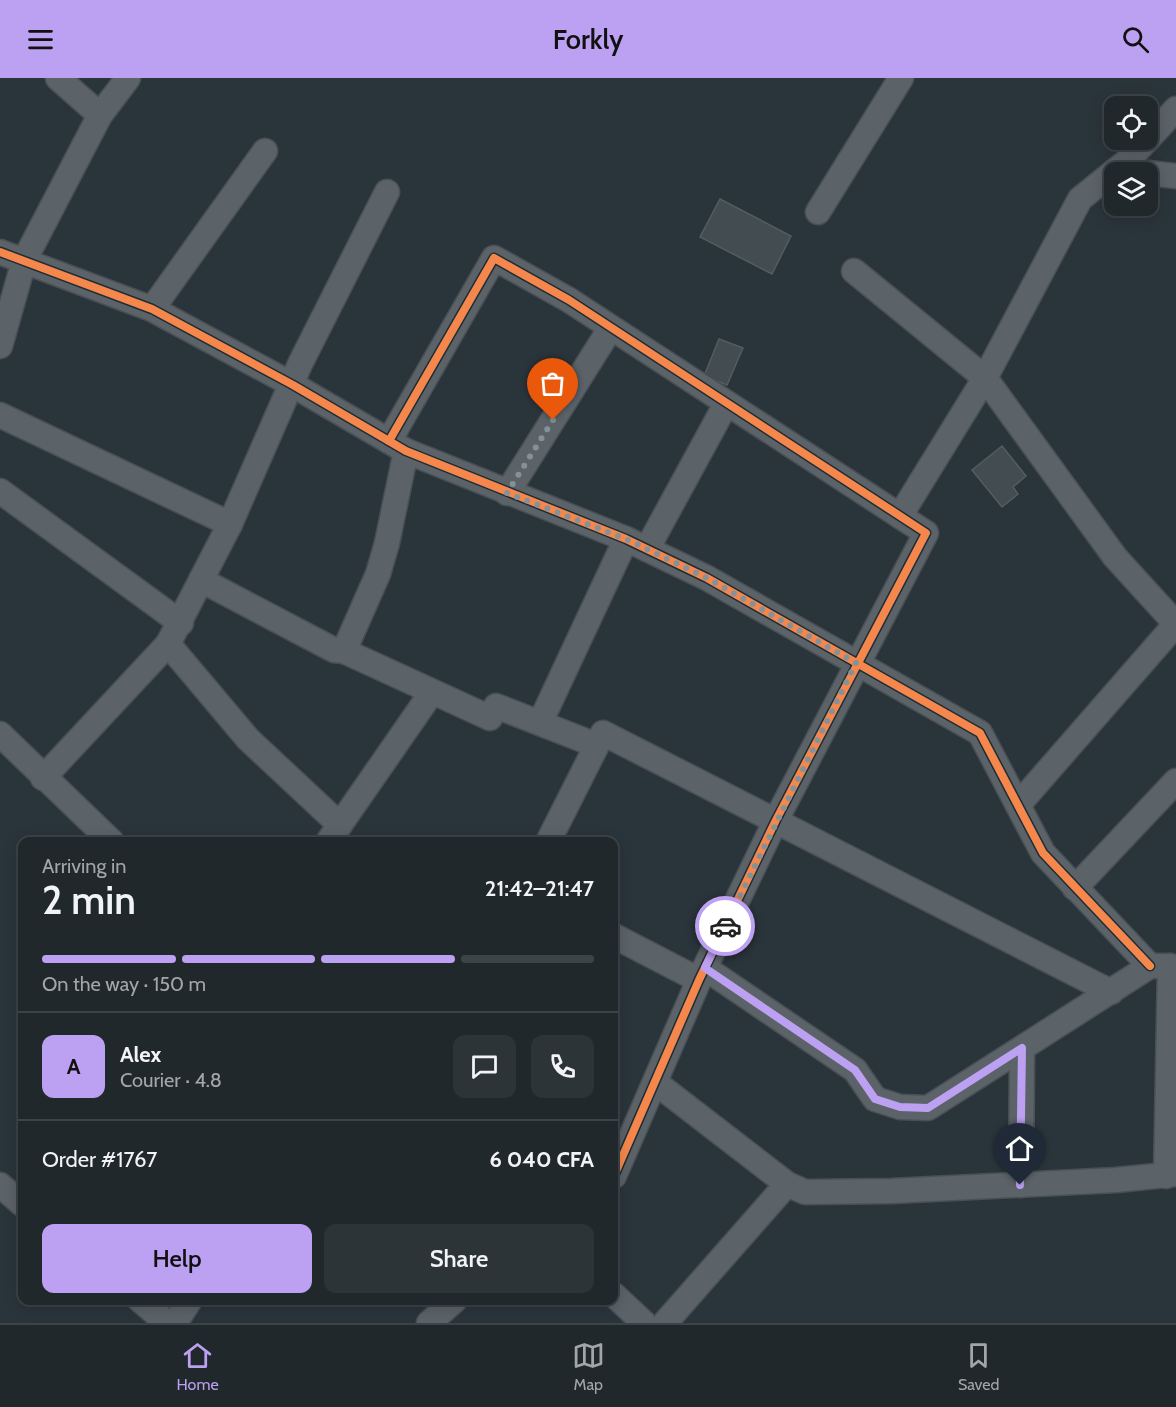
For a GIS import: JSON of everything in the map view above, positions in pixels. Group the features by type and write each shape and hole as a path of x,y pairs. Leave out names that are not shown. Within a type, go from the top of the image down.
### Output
{"street":[{"path":"58,78 100,115"},
{"path":"0,346 24,261 100,115 128,78"},
{"path":"818,212 901,78"},
{"path":"1158,128 1176,109"},
{"path":"152,309 265,151"},
{"path":"1158,172 1176,176"},
{"path":"900,516 985,378 1080,199 1104,187"},
{"path":"43,778 168,644 181,623 230,524 293,385 300,364 387,192"},
{"path":"0,252 152,309 293,385 397,446 507,493 637,544 707,578 980,733 1043,854 1075,888 1165,967 1171,1175 892,1191 805,1192 787,1184 656,1083"},
{"path":"344,651 378,574 387,543 397,446 494,258 568,300 926,533 856,663 776,820 702,974 618,1167"},
{"path":"854,271 985,378 1115,557 1176,624 1018,805"},
{"path":"507,493 610,329"},
{"path":"540,723 637,544 726,404"},
{"path":"0,415 230,524"},
{"path":"0,491 181,623"},
{"path":"201,580 334,650 344,651 490,718 496,706 596,745"},
{"path":"168,644 248,740 335,836 432,692"},
{"path":"550,837 603,733 1111,992"},
{"path":"0,734 107,837"},
{"path":"1075,888 1170,793"},
{"path":"618,938 702,974 855,1070 875,1099 900,1107 928,1108 1111,992 1165,967"},
{"path":"1020,1185 1022,1048"},
{"path":"665,1323 787,1184"},
{"path":"0,1185 18,1201"},
{"path":"618,1299 644,1323"},
{"path":"146,1305 167,1323"},
{"path":"175,1323 187,1305"}],"building":[{"path":"720,199 791,236 772,274 700,237"},
{"path":"719,339 743,348 727,385 704,376"},
{"path":"1002,446 1026,476 1013,487 1018,494 1002,507 972,470"}],"cycle path":[{"path":"0,252 152,309 293,385 406,451 626,539 707,578 980,733 1043,853 1150,966"},
{"path":"389,441 494,258 569,300 926,533 776,820 699,980 618,1167"}],"way so far":[{"path":"553,420 507,493 626,539 707,578 856,663 725,926"}],"route":[{"path":"725,926 705,968 855,1070 875,1099 900,1107 928,1108 1022,1048 1020,1185"}]}
